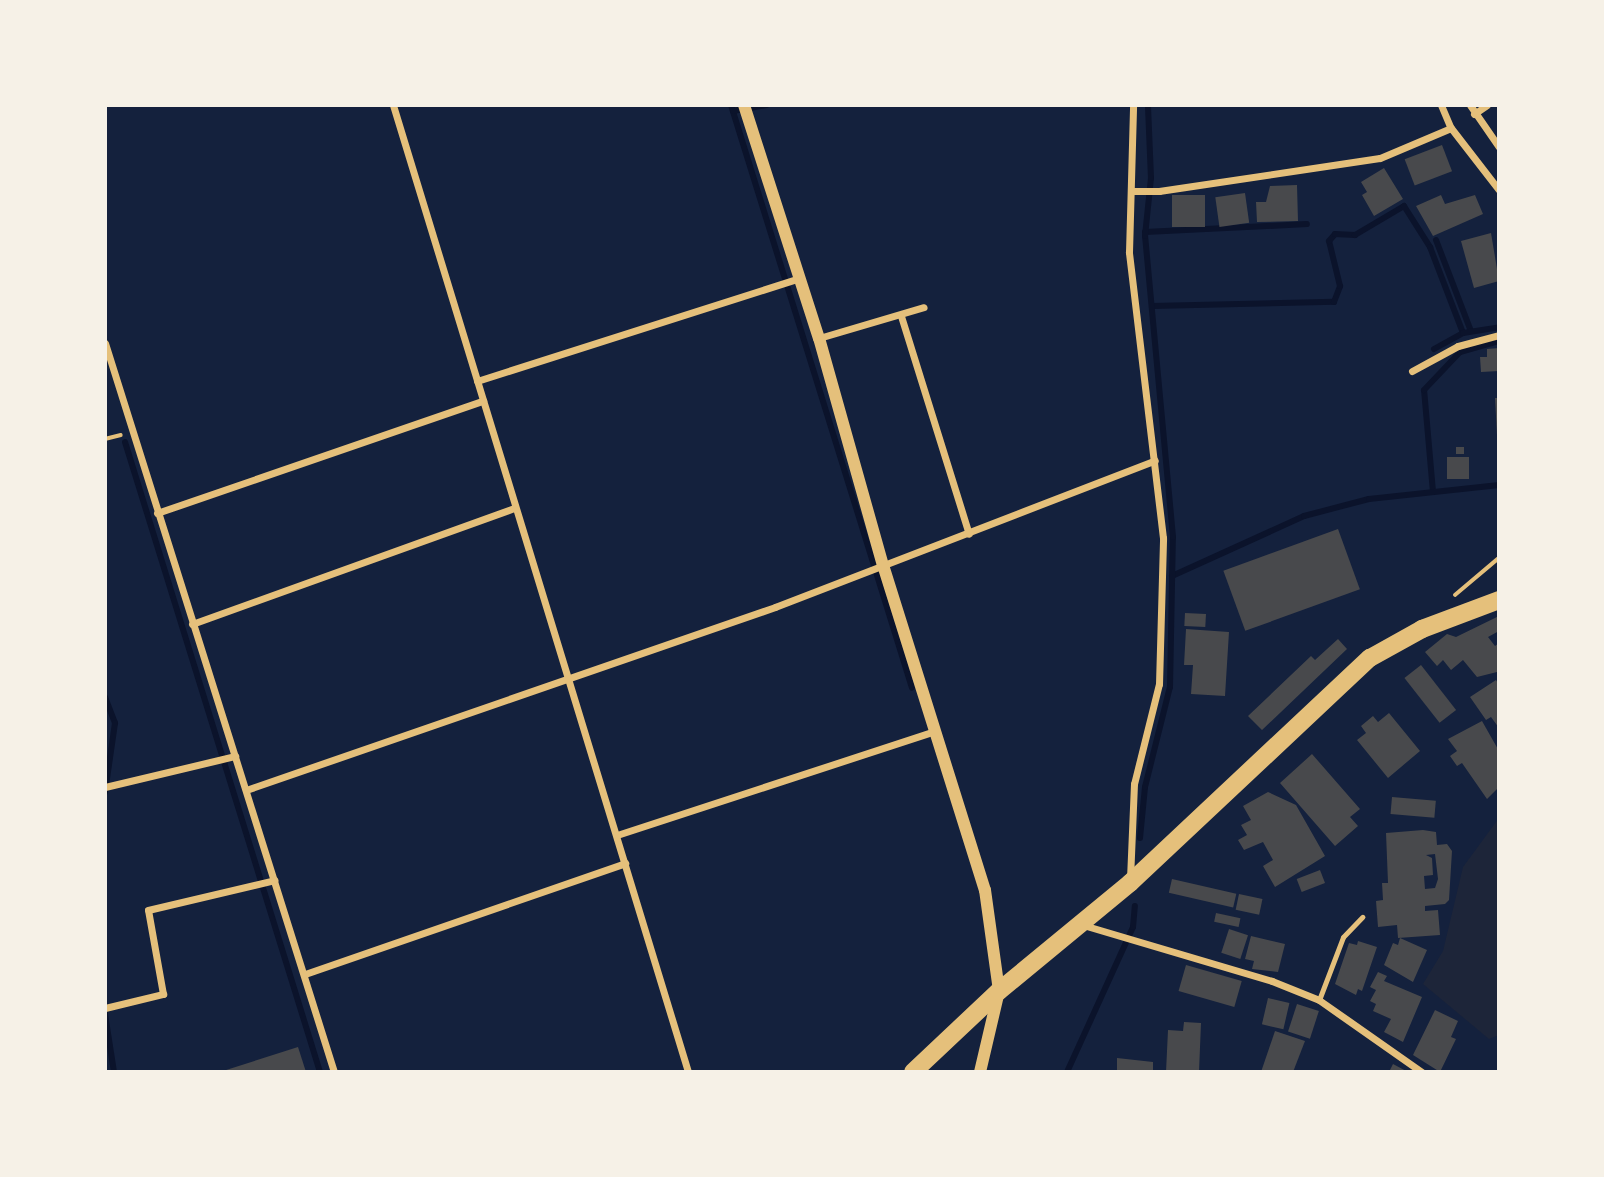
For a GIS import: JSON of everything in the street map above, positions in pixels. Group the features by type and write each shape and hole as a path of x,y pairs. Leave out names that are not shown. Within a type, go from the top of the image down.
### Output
{"main road":[{"path":"913,1072 999,991 1130,883 1370,658 1422,629 1499,600"}],"street":[{"path":"393,105 688,1072"},
{"path":"744,105 797,279 819,338 883,565 985,890 999,991 980,1072"},
{"path":"1130,883 1134,784 1159,684 1163,538 1129,252 1133,191 1133,105"},
{"path":"1441,105 1451,128 1499,190"},
{"path":"1470,105 1499,147"},
{"path":"1474,114 1487,105"},
{"path":"1133,191 1159,191 1380,158 1451,128"},
{"path":"477,380 797,279"},
{"path":"819,338 901,316 924,307"},
{"path":"901,316 969,534"},
{"path":"1412,371 1458,346 1499,335"},
{"path":"105,343 334,1072"},
{"path":"157,513 483,401"},
{"path":"246,790 969,534 1155,460"},
{"path":"192,624 515,508"},
{"path":"617,835 934,731"},
{"path":"105,787 235,755"},
{"path":"305,974 625,863"},
{"path":"105,1008 163,994 148,910 275,880"},
{"path":"1082,925 1272,981 1319,1000 1422,1072"}],"lane":[{"path":"1319,1000 1343,936 1362,917"}],"path":[{"path":"1445,604 1499,558"}],"shaded area":[{"path":"1499,818 1499,1035 1489,1039 1423,984 1443,951 1463,867"}],"building":[{"path":"1442,145 1452,171 1415,185 1405,159"},
{"path":"1384,168 1403,199 1374,216 1362,195 1367,192 1361,182"},
{"path":"1297,185 1298,221 1257,222 1256,202 1266,202 1270,186"},
{"path":"1245,193 1249,223 1219,227 1215,197"},
{"path":"1172,195 1205,195 1205,227 1172,227"},
{"path":"1441,195 1445,204 1475,195 1483,214 1433,236 1416,206"},
{"path":"1491,233 1499,281 1474,288 1461,241"},
{"path":"1499,348 1499,371 1481,372 1480,357 1487,357 1487,349"},
{"path":"1495,398 1499,398 1499,435 1497,435"},
{"path":"1456,447 1464,447 1464,454 1456,454"},
{"path":"1447,457 1469,457 1469,479 1447,479"},
{"path":"1338,529 1360,589 1245,631 1223,571"},
{"path":"1185,613 1206,614 1205,627 1184,626"},
{"path":"1499,616 1499,631 1488,637 1495,646 1499,643 1497,672 1477,677 1463,660 1451,670 1443,660 1437,666 1425,652 1447,634 1456,637"},
{"path":"1186,629 1229,632 1225,696 1191,694 1193,665 1184,665"},
{"path":"1338,639 1347,649 1262,730 1248,716 1311,656 1315,660"},
{"path":"1421,665 1456,710 1440,723 1404,678"},
{"path":"1496,680 1499,685 1499,728 1491,717 1486,720 1470,697"},
{"path":"1389,713 1420,751 1388,778 1357,740 1366,733 1361,726 1373,716 1378,722"},
{"path":"1482,721 1499,751 1499,787 1487,799 1462,763 1457,766 1450,756 1457,751 1448,739"},
{"path":"1312,754 1360,809 1350,817 1358,826 1335,846 1280,783"},
{"path":"1268,792 1296,805 1325,856 1275,887 1263,866 1273,860 1263,842 1244,850 1238,840 1247,835 1241,825 1251,820 1243,806"},
{"path":"1392,797 1436,801 1434,818 1391,814"},
{"path":"1423,830 1436,832 1437,845 1447,844 1452,851 1449,900 1445,904 1425,906 1425,911 1438,910 1440,935 1398,938 1397,925 1378,927 1376,901 1383,900 1382,883 1388,883 1386,833","holes":["1435,854 1438,879 1435,888 1425,889 1424,876 1433,875 1432,858 1426,855"]},
{"path":"1320,870 1325,883 1302,892 1297,879"},
{"path":"1172,879 1236,894 1233,907 1169,893"},
{"path":"1239,894 1262,899 1259,915 1236,910"},
{"path":"1216,913 1240,918 1239,927 1214,922"},
{"path":"1229,929 1248,935 1240,959 1221,953"},
{"path":"1251,936 1285,944 1278,972 1252,969 1254,961 1245,959"},
{"path":"1400,938 1427,950 1413,982 1384,965 1393,943 1398,945"},
{"path":"1358,941 1377,947 1362,991 1358,989 1356,995 1335,984 1349,943 1357,945"},
{"path":"1186,965 1242,981 1234,1007 1179,991"},
{"path":"1378,972 1387,976 1384,981 1422,997 1403,1042 1384,1032 1391,1019 1373,1011 1376,1004 1370,1001 1376,990 1370,987"},
{"path":"1268,998 1289,1003 1283,1029 1262,1024"},
{"path":"1297,1004 1319,1011 1310,1039 1288,1032"},
{"path":"1435,1010 1458,1021 1451,1037 1456,1039 1440,1072 1413,1055"},
{"path":"1184,1022 1201,1023 1199,1072 1166,1072 1168,1030 1183,1031"},
{"path":"1275,1031 1305,1041 1293,1072 1261,1072"},
{"path":"298,1047 306,1072 223,1072 223,1071"},
{"path":"1117,1058 1153,1062 1153,1071 1117,1070"},
{"path":"1393,1064 1408,1072 1389,1072"}],"waterway":[{"path":"731,105 912,688"},
{"path":"733,111 766,105"},
{"path":"1140,838 1145,787 1170,687 1173,537 1145,236 1151,178 1148,105"},
{"path":"1152,306 1334,302 1340,286 1329,241 1335,234 1355,235 1404,206 1430,247 1463,333"},
{"path":"1145,232 1307,224"},
{"path":"1436,240 1471,331"},
{"path":"1434,349 1463,333 1499,327"},
{"path":"1433,492 1424,390 1460,352 1499,341"},
{"path":"125,442 320,1072"},
{"path":"1172,576 1304,516 1369,499 1499,485"},
{"path":"105,697 115,723 105,792"},
{"path":"1067,1072 1133,927 1135,906"},
{"path":"105,1014 114,1072"}]}
